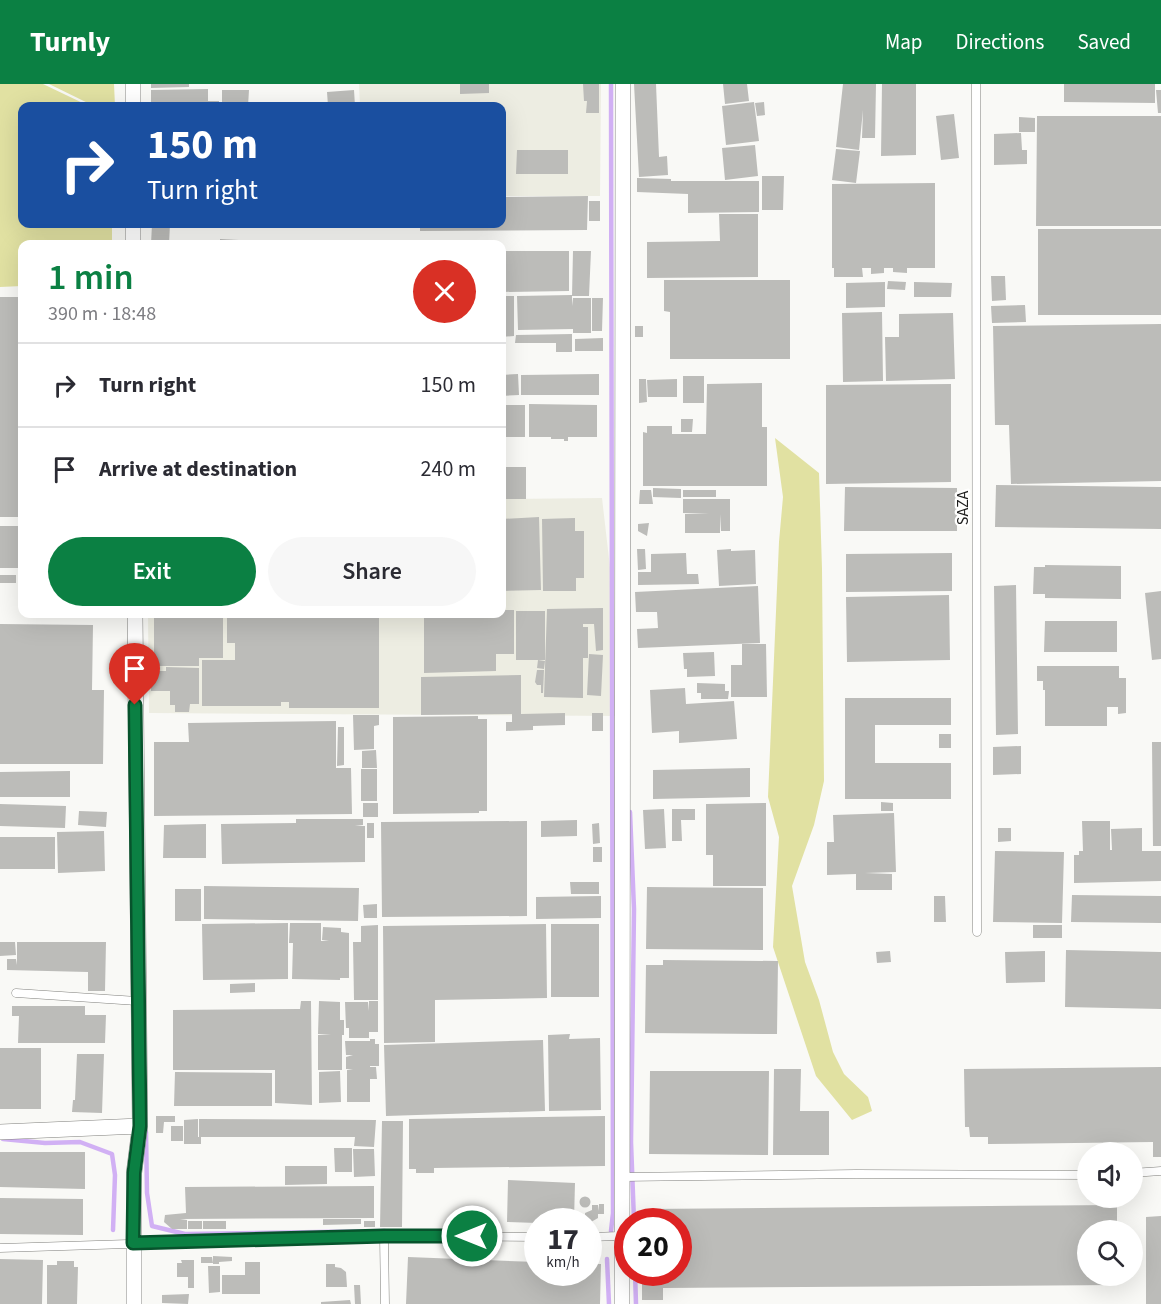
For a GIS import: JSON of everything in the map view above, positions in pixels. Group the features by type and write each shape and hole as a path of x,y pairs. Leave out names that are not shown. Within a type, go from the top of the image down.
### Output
{"street":[{"path":"133,84 133,102"},
{"path":"621,1208 623,84"},
{"path":"134,1304 134,1173 140,1126 135,618"},
{"path":"0,1132 140,1126"},
{"path":"622,1286 622,1304"}],"lane":[{"name":"SAZA","path":"976,84 977,932"},
{"path":"16,993 137,1001"},
{"path":"1143,1173 1161,1172"},
{"path":"621,1177 856,1173 1077,1174"},
{"path":"384,1236 385,1304"},
{"path":"0,1248 384,1236 524,1237"}],"shaded area":[{"path":"359,84 601,84 600,196 506,196 506,102 360,102"},
{"path":"602,498 614,602 617,716 149,713 148,618 506,618 506,499"}],"green space":[{"path":"0,84 43,84 81,102 18,102 18,228 112,228 112,240 18,240 18,286 0,287"},
{"path":"49,84 114,84 115,102 86,102"},
{"path":"775,438 819,473 824,781 814,825 792,886 805,962 819,1000 833,1052 844,1074 868,1097 872,1111 852,1120 816,1076 773,947 779,837 768,797 783,497"}],"building":[{"path":"151,84 189,84 189,87 151,88"},
{"path":"460,84 489,84 489,93 460,94"},
{"path":"583,84 599,84 599,113 586,113 587,101 584,101"},
{"path":"634,84 656,84 659,157 667,156 668,175 639,177"},
{"path":"723,84 747,84 749,101 725,104"},
{"path":"843,84 876,84 875,138 862,138 863,110 859,150 836,147"},
{"path":"882,84 916,84 916,155 881,156"},
{"path":"1064,84 1155,84 1155,103 1064,102"},
{"path":"208,89 208,101 219,102 151,102 151,90"},
{"path":"222,90 249,90 248,102 222,102"},
{"path":"354,90 355,102 328,102 327,92"},
{"path":"1156,90 1161,90 1161,113 1158,113"},
{"path":"754,102 759,141 726,145 722,106"},
{"path":"764,102 765,115 757,116 755,103"},
{"path":"954,114 959,158 941,160 936,116"},
{"path":"1037,116 1161,116 1161,226 1036,226"},
{"path":"1019,117 1035,118 1035,132 1019,132"},
{"path":"1021,133 1022,150 1027,150 1027,164 994,165 994,134"},
{"path":"755,145 758,176 725,180 722,148"},
{"path":"836,149 860,151 856,183 832,180"},
{"path":"517,150 568,150 568,174 516,174"},
{"path":"762,176 784,176 783,210 762,210"},
{"path":"637,178 671,179 671,181 759,181 759,212 688,213 688,194 637,192"},
{"path":"935,183 935,268 907,268 907,273 893,272 893,268 884,268 884,273 871,274 871,268 862,268 863,277 834,277 834,268 832,268 832,184"},
{"path":"588,196 587,230 420,231 420,228 506,228 506,197"},
{"path":"589,201 600,201 600,221 589,221"},
{"path":"719,214 758,214 758,277 647,278 647,242 720,241"},
{"path":"152,228 170,228 169,240 151,240"},
{"path":"1038,229 1161,229 1161,315 1038,315"},
{"path":"506,251 569,251 569,291 506,292"},
{"path":"573,251 591,251 589,296 572,296"},
{"path":"991,276 1005,276 1006,300 992,301"},
{"path":"664,280 790,280 790,359 670,359 670,312 664,311"},
{"path":"888,281 906,282 905,290 887,289"},
{"path":"885,282 885,307 846,308 846,283"},
{"path":"914,282 952,283 951,297 914,297"},
{"path":"572,295 572,306 573,298 591,298 591,333 573,333 573,329 518,330 517,296"},
{"path":"506,296 514,296 514,336 506,337"},
{"path":"0,297 18,297 18,517 0,517"},
{"path":"592,298 603,298 602,331 592,331"},
{"path":"1025,305 1026,322 992,323 991,306"},
{"path":"882,312 883,381 843,382 842,313"},
{"path":"953,313 955,379 886,381 885,337 899,337 899,314"},
{"path":"1161,324 1161,481 1011,484 1009,425 995,425 993,326"},
{"path":"635,326 643,326 643,337 635,337"},
{"path":"572,334 572,352 556,352 556,343 515,343 516,335"},
{"path":"603,338 603,351 575,351 575,339"},
{"path":"518,374 519,395 506,396 506,375"},
{"path":"599,374 599,395 521,395 521,375"},
{"path":"683,376 704,376 704,403 683,403"},
{"path":"639,379 646,379 647,402 639,403"},
{"path":"677,379 677,397 648,397 647,380"},
{"path":"762,383 762,427 767,427 767,486 643,486 643,432 647,433 647,426 672,426 672,434 706,434 707,384"},
{"path":"951,384 951,482 826,484 826,385"},
{"path":"529,404 597,405 597,437 568,437 568,441 564,441 564,439 551,439 551,437 529,437"},
{"path":"506,405 525,405 525,437 506,437"},
{"path":"681,419 693,419 692,432 681,432"},
{"path":"506,467 526,467 526,499 506,499"},
{"path":"996,485 1161,487 1161,529 995,527"},
{"path":"845,487 957,488 957,531 844,531"},
{"path":"653,488 681,489 681,498 653,497"},
{"path":"640,490 651,490 653,504 639,504"},
{"path":"683,490 716,490 716,497 683,497"},
{"path":"683,499 730,499 730,531 721,531 720,514 720,533 685,533 685,514 709,514 683,513"},
{"path":"539,517 541,590 506,591 506,519"},
{"path":"575,518 575,531 584,531 584,578 576,578 576,591 543,591 542,519"},
{"path":"649,523 647,536 638,531 638,524"},
{"path":"0,526 18,526 18,568 0,568"},
{"path":"637,549 645,549 646,569 638,570"},
{"path":"731,549 731,551 755,550 756,584 719,586 717,550"},
{"path":"686,553 687,574 698,574 699,584 638,585 638,572 651,572 651,554"},
{"path":"952,553 952,591 846,592 846,554"},
{"path":"1045,565 1121,566 1121,599 1045,598 1045,594 1033,594 1034,567 1045,567"},
{"path":"0,575 16,575 16,583 0,583"},
{"path":"1016,585 1018,734 996,735 994,586"},
{"path":"758,586 760,643 638,648 637,629 658,628 657,612 636,612 635,592"},
{"path":"1161,591 1161,659 1152,660 1145,593"},
{"path":"949,595 950,660 847,662 846,597"},
{"path":"603,608 603,650 596,651 594,624 583,624 583,627 588,627 588,658 583,658 583,698 544,697 547,609"},
{"path":"506,610 514,610 514,654 496,654 496,671 424,673 424,618 506,618"},
{"path":"516,611 545,611 545,660 516,660"},
{"path":"154,618 223,618 223,658 199,658 199,666 154,666"},
{"path":"227,618 379,618 379,708 289,708 289,702 281,702 281,706 202,706 202,660 235,660 235,643 227,643"},
{"path":"1045,621 1117,621 1117,652 1044,652"},
{"path":"0,624 93,625 92,690 104,690 103,764 0,764"},
{"path":"742,644 766,644 767,697 731,697 731,665 742,665"},
{"path":"714,652 715,676 687,677 683,653"},
{"path":"589,654 603,655 601,696 587,695"},
{"path":"538,660 545,661 544,669 537,668"},
{"path":"1037,666 1119,666 1119,678 1126,678 1126,713 1118,714 1118,707 1107,707 1107,726 1045,726 1045,690 1043,690 1043,681 1037,681"},
{"path":"166,667 199,668 199,704 190,704 189,712 175,712 175,705 170,705 170,691 151,691 151,671 166,671"},
{"path":"537,670 544,670 543,693 541,693 541,685 535,682"},
{"path":"521,675 521,714 565,713 565,725 533,726 533,730 506,731 506,722 512,722 512,714 421,715 421,677"},
{"path":"697,683 725,684 725,691 729,691 728,699 701,699 701,693 697,693"},
{"path":"685,688 686,704 734,701 737,739 679,743 679,731 652,733 650,690"},
{"path":"845,698 951,698 951,725 875,725 875,763 951,763 951,799 845,799"},
{"path":"592,713 603,713 603,731 592,731"},
{"path":"353,715 379,715 379,725 374,726 374,749 354,750"},
{"path":"478,716 478,719 487,719 487,811 393,814 393,717"},
{"path":"336,721 336,768 351,768 352,814 154,816 154,742 189,742 188,723"},
{"path":"338,727 344,727 344,765 337,766"},
{"path":"939,734 951,734 951,748 939,748"},
{"path":"1152,742 1161,742 1161,846 1153,846"},
{"path":"1021,746 1021,774 993,775 993,747"},
{"path":"376,750 377,768 362,768 362,751"},
{"path":"750,768 750,797 653,799 653,770"},
{"path":"361,769 377,769 377,801 361,801"},
{"path":"70,771 70,797 0,797 0,772"},
{"path":"881,802 893,803 893,811 881,811"},
{"path":"363,803 378,803 378,817 363,817"},
{"path":"766,803 766,886 713,886 713,855 706,855 706,804"},
{"path":"0,804 66,806 65,828 0,826"},
{"path":"664,809 666,848 645,849 643,810"},
{"path":"672,809 695,809 695,820 681,820 682,841 672,841"},
{"path":"79,811 107,812 106,827 78,825"},
{"path":"894,813 896,872 865,873 892,874 892,890 856,890 856,874 827,875 827,842 834,842 833,815"},
{"path":"296,819 363,819 363,825 355,826 365,826 365,862 222,864 221,824 296,823"},
{"path":"577,820 577,836 541,837 541,821"},
{"path":"527,821 527,916 382,917 381,822"},
{"path":"1082,821 1110,821 1110,850 1112,850 1111,829 1142,828 1142,851 1161,851 1161,881 1074,883 1074,855 1079,855 1079,851 1083,851"},
{"path":"367,823 374,823 374,838 367,838"},
{"path":"599,823 600,843 593,844 592,824"},
{"path":"206,824 206,858 163,858 164,825"},
{"path":"998,828 1011,828 1011,841 998,842"},
{"path":"104,831 105,871 58,873 57,832"},
{"path":"0,837 55,837 55,869 0,869"},
{"path":"593,847 602,847 602,862 593,862"},
{"path":"995,851 1064,852 1062,923 993,922"},
{"path":"570,882 599,882 599,894 571,894"},
{"path":"204,886 359,888 358,921 204,919"},
{"path":"647,887 763,888 763,950 646,949"},
{"path":"175,889 201,889 201,921 175,921"},
{"path":"1072,895 1161,896 1161,923 1071,922"},
{"path":"601,896 601,918 536,919 536,897"},
{"path":"934,896 945,896 946,922 934,922"},
{"path":"377,904 377,918 364,918 363,905"},
{"path":"288,923 288,979 203,980 202,924"},
{"path":"290,923 321,923 321,941 329,941 322,940 323,927 341,928 341,932 349,933 349,978 340,978 340,980 292,979 293,943 289,943"},
{"path":"546,924 547,998 435,1000 435,1042 384,1043 383,926"},
{"path":"551,924 599,924 599,997 551,997"},
{"path":"378,925 378,1000 354,1000 353,942 361,942 361,926"},
{"path":"1033,925 1062,925 1062,938 1033,938"},
{"path":"0,942 15,942 16,955 0,956"},
{"path":"17,942 106,942 105,991 88,991 88,972 7,970 7,959 16,959 17,965"},
{"path":"1066,950 1161,952 1161,1009 1065,1007"},
{"path":"890,951 891,962 877,963 876,952"},
{"path":"1045,951 1045,982 1006,983 1005,952"},
{"path":"663,960 778,961 777,1034 645,1033 646,965 663,965"},
{"path":"255,983 255,992 230,993 230,984"},
{"path":"301,1001 311,1001 312,1105 275,1103 275,1070 173,1070 173,1010 300,1009"},
{"path":"319,1001 340,1002 340,1020 344,1020 342,1070 318,1070 318,1035 331,1034 318,1034"},
{"path":"369,1001 378,1001 378,1032 369,1032 369,1038 349,1038 349,1028 346,1028 345,1002 368,1002 369,1011"},
{"path":"12,1006 85,1006 85,1015 106,1015 105,1043 18,1043 19,1016 12,1016"},
{"path":"570,1034 569,1039 600,1038 601,1110 549,1111 548,1035"},
{"path":"370,1039 375,1039 375,1044 379,1044 379,1066 370,1066 376,1067 377,1079 370,1079 370,1102 347,1102 347,1070 353,1069 346,1069 346,1057 353,1055 346,1055 345,1041 370,1041"},
{"path":"543,1040 545,1111 386,1116 384,1045"},
{"path":"0,1048 41,1048 41,1109 0,1109"},
{"path":"77,1054 104,1054 102,1113 72,1112 73,1100 75,1100"},
{"path":"1161,1067 1161,1157 1153,1157 1153,1142 988,1144 988,1137 970,1137 969,1127 965,1127 964,1069"},
{"path":"774,1069 801,1069 800,1111 829,1111 829,1155 773,1155"},
{"path":"340,1071 341,1102 319,1103 319,1072"},
{"path":"650,1071 769,1071 768,1155 649,1154"},
{"path":"175,1072 272,1073 272,1106 174,1106"},
{"path":"156,1116 175,1116 175,1122 164,1122 163,1133 156,1133"},
{"path":"605,1116 605,1166 434,1168 434,1173 416,1173 416,1169 409,1169 409,1119"},
{"path":"198,1119 198,1137 201,1137 201,1144 184,1144 184,1120"},
{"path":"199,1119 376,1120 374,1147 354,1146 355,1137 199,1137"},
{"path":"382,1121 403,1121 402,1227 380,1227"},
{"path":"171,1126 183,1126 183,1141 171,1141"},
{"path":"334,1148 352,1148 352,1172 335,1172"},
{"path":"353,1149 374,1149 375,1176 354,1177"},
{"path":"0,1152 85,1152 85,1189 0,1187"},
{"path":"285,1166 327,1166 327,1184 285,1185"},
{"path":"508,1180 575,1183 574,1208 524,1208 524,1223 507,1222"},
{"path":"374,1186 374,1218 180,1219 187,1220 187,1229 172,1229 164,1222 165,1215 186,1213 185,1187"},
{"path":"585,1196 591,1202 589,1206 585,1208 581,1206 579,1202 581,1198"},
{"path":"0,1198 83,1199 83,1235 0,1234"},
{"path":"599,1204 604,1204 604,1214 602,1214 602,1208 599,1208"},
{"path":"1077,1205 1077,1208 1117,1208 1117,1220 1077,1220 1077,1285 663,1288 663,1300 642,1300 642,1286 692,1286 692,1209"},
{"path":"1161,1216 1161,1304 1146,1304 1146,1217"},
{"path":"323,1219 361,1219 361,1224 323,1225"},
{"path":"188,1221 202,1221 202,1229 188,1229"},
{"path":"203,1221 226,1221 226,1229 203,1229"},
{"path":"364,1221 375,1221 375,1227 364,1227"},
{"path":"213,1256 232,1257 232,1261 213,1264"},
{"path":"201,1257 212,1257 213,1263 201,1263"},
{"path":"408,1257 524,1261 524,1286 600,1286 600,1304 406,1304"},
{"path":"0,1259 43,1260 42,1304 0,1304"},
{"path":"181,1260 194,1260 194,1288 188,1288 188,1277 177,1277 177,1263 182,1263"},
{"path":"57,1261 74,1261 74,1267 78,1267 77,1304 47,1304 47,1265 57,1265"},
{"path":"245,1262 260,1262 260,1294 222,1294 222,1275 245,1275"},
{"path":"326,1264 335,1264 335,1267 346,1272 347,1287 326,1287"},
{"path":"208,1266 220,1266 220,1292 209,1293"},
{"path":"354,1285 360,1285 361,1304 355,1304"},
{"path":"189,1294 188,1304 162,1303 162,1295"},
{"path":"350,1300 351,1304 321,1304 321,1302"}],"waterway":[{"path":"611,84 613,1213 611,1231"},
{"path":"630,812 634,909 631,1142 634,1208"},
{"path":"146,1132 147,1193 152,1226 185,1234 385,1231"},
{"path":"3,1139 45,1143 80,1142 112,1154 115,1175 113,1230"},
{"path":"607,1259 609,1304"},
{"path":"635,1286 636,1304"}],"route":[{"path":"135,705 140,1126 134,1173 133,1243 384,1236 472,1236"}]}
